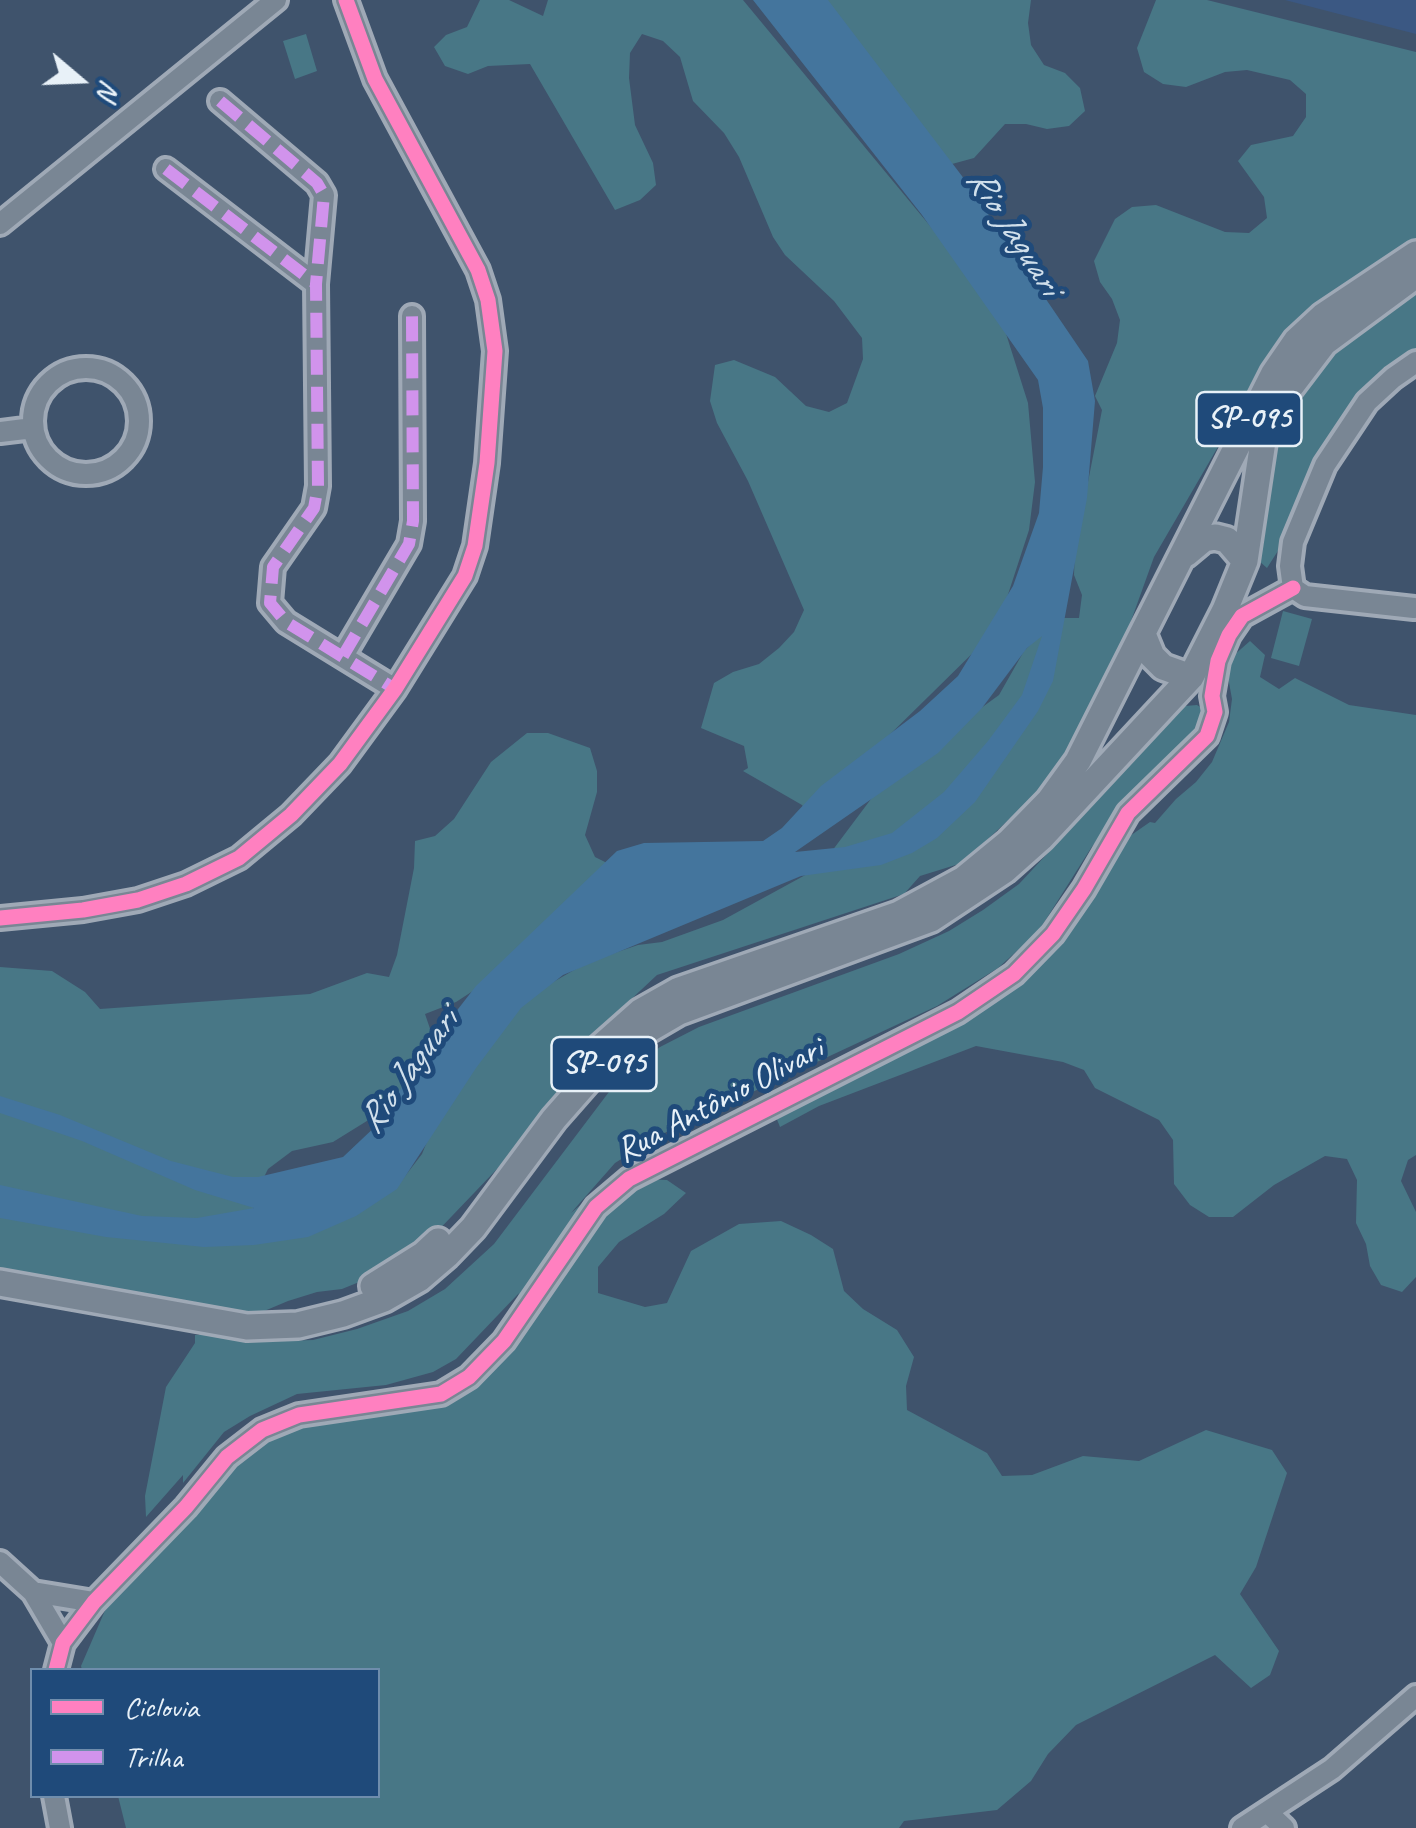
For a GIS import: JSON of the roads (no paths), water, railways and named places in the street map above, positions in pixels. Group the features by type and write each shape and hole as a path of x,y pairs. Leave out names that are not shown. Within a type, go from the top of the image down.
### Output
{"main road":[{"name":"SP-095","path":"0,1268 243,1313 284,1312 332,1304 379,1284 424,1254 456,1224 572,1073 640,1012 679,990 900,914 964,880 1049,802 1078,761 1255,406 1296,341 1323,316 1416,254"},
{"name":"SP-095","path":"0,1283 247,1327 298,1325 384,1299 420,1279 447,1255 473,1228 554,1119 598,1069 644,1033 680,1012 904,931 966,898 1006,870 1042,838 1191,677 1245,562 1265,428 1324,343 1416,275"},
{"path":"1184,555 1204,539 1216,537 1227,540 1245,562"},
{"path":"1143,634 1152,656 1163,667 1191,677"}],"street":[{"path":"0,224 276,0"},
{"path":"0,918 138,900 186,884 238,858 291,815 340,764 395,689 466,576 475,546 487,464 495,352 488,300 478,270 375,78 346,0"},
{"path":"220,101 317,183 324,195 316,284 318,486 314,508 272,567 270,604 286,622 395,689"},
{"path":"166,169 316,284"},
{"path":"343,656 408,544 413,521 412,316"},
{"path":"1415,607 1305,596 1293,588 1290,566 1293,542 1326,465 1367,402 1416,362"},
{"path":"84,367 102,369 117,377 138,406 140,423 129,453 104,472 88,474 58,467 46,456 33,428 40,394 51,380 84,367"},
{"path":"0,432 33,428"},
{"name":"Rua Antônio Olivari","path":"57,1668 63,1643 94,1602 186,1507 227,1457 262,1430 299,1415 441,1394 469,1377 504,1341 596,1207 629,1179 958,1012 1014,974 1053,934 1128,813 1207,736 1215,712 1212,696 1218,662 1242,616 1293,588"},
{"path":"1191,677 1212,696"},
{"path":"0,1562 33,1592 63,1643"},
{"path":"33,1592 94,1602"},
{"path":"1242,1828 1356,1750 1416,1696"},
{"path":"54,1798 60,1828"},
{"path":"1268,1813 1284,1828"}],"water label":[{"name":"Rio Jaguari","path":"1013,232"},
{"name":"Rio Jaguari","path":"409,1072"}]}
